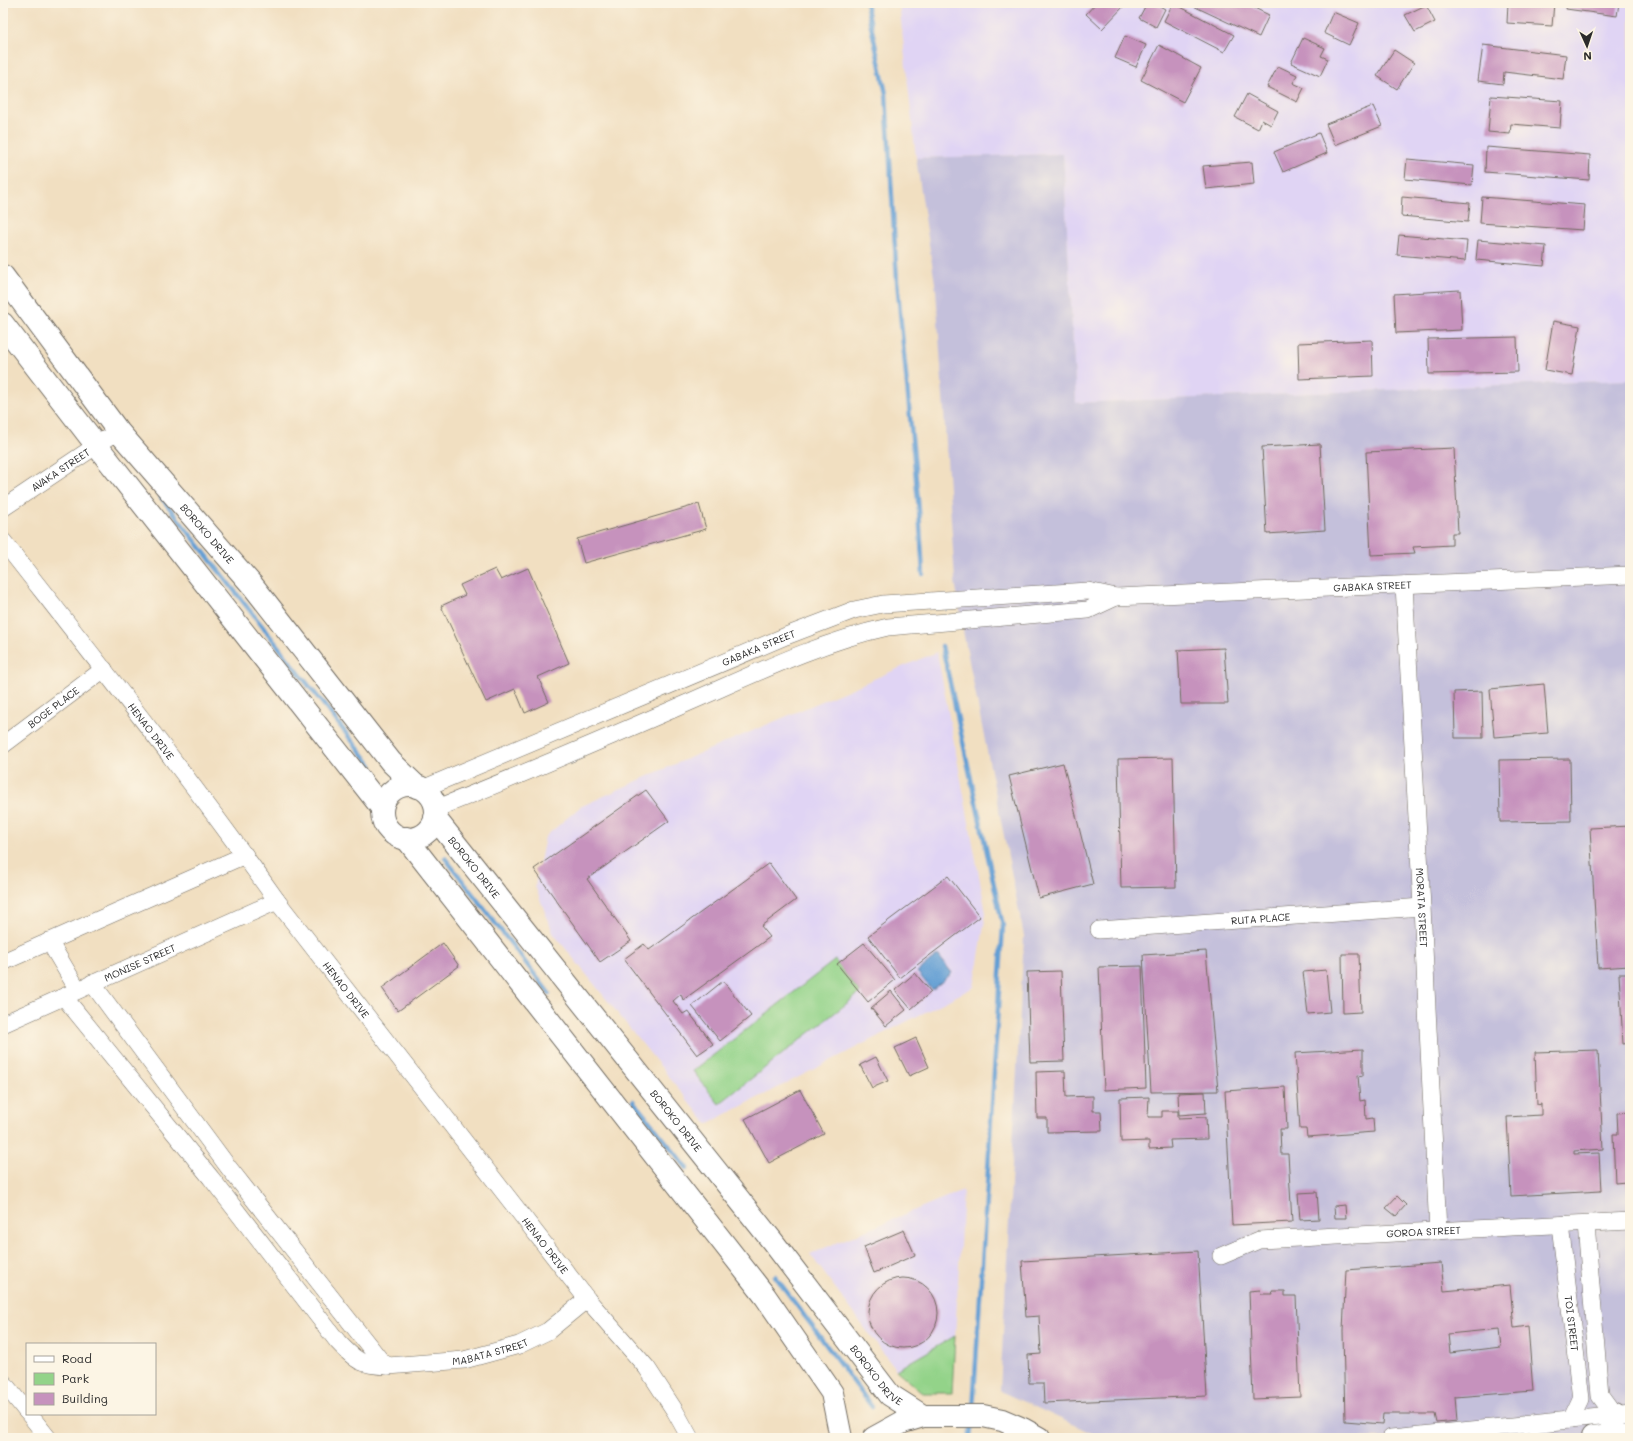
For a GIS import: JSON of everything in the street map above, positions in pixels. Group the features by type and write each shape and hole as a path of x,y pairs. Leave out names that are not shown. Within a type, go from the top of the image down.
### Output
{"main road":[{"name":"BOROKO DRIVE","path":"3,276 118,431 253,586 391,762 420,788"},
{"path":"3,324 97,446 382,808"},
{"path":"404,786 420,788 431,797 435,813 431,826 425,833 413,838 406,838 398,836 388,828 382,817 382,808 387,796 392,791 404,786"},
{"name":"BOROKO DRIVE","path":"435,813 773,1242 890,1395 930,1416"},
{"path":"406,838 765,1296 832,1393 841,1438"},
{"path":"1613,1436 1622,1414"},
{"path":"874,1438 904,1422 930,1416 983,1416 1002,1420 1039,1438"}],"street":[{"name":"AVAKA STREET","path":"3,508 118,431"},
{"name":"HENAO DRIVE","path":"3,541 104,669 245,855 277,901 587,1299 646,1368 675,1411 690,1438"},
{"name":"GABAKA STREET","path":"420,788 779,639 854,610 883,604 1088,591 1116,597 1630,575"},
{"name":"MORATA STREET","path":"1404,585 1438,1231"},
{"name":"GABAKA STREET","path":"435,813 795,656 860,633 888,627 1088,610 1116,597"},
{"name":"BOGE PLACE","path":"3,744 104,669"},
{"path":"3,962 245,855"},
{"name":"MONISE STREET","path":"3,1024 277,901"},
{"name":"RUTA PLACE","path":"1099,930 1422,907"},
{"path":"49,941 78,990 229,1168 385,1363"},
{"name":"MABATA STREET","path":"78,990 211,1178 338,1342 351,1356 367,1365 464,1360 519,1345 548,1330 587,1299"},
{"name":"GOROA STREET","path":"1221,1256 1258,1240 1630,1221"},
{"path":"1586,1224 1600,1396 1622,1414"},
{"name":"TOI STREET","path":"1560,1225 1581,1398 1571,1420"},
{"path":"3,1382 26,1411"},
{"path":"1391,1438 1622,1414"},
{"path":"30,1415 48,1438"}],"shaded area":[{"path":"899,3 1630,3 1630,380 1076,403 1063,154 916,158"},
{"path":"1063,154 1076,403 1630,380 1630,1438 1098,1438 1098,1436 1000,1391 1024,936 964,636 955,581 936,290 916,158"},
{"path":"937,652 986,913 974,987 707,1124 553,933 535,886 545,837 580,807 666,768"},
{"path":"963,1190 952,1393 923,1393 896,1370 810,1254"}],"green space":[{"path":"835,960 860,993 719,1104 693,1071"},
{"path":"955,1336 952,1393 923,1393 896,1370"}],"water":[{"path":"938,955 952,973 932,990 917,972"}],"building":[{"path":"1096,3 1123,3 1125,5 1102,29 1086,14"},
{"path":"1147,3 1154,3 1165,9 1156,27 1139,18"},
{"path":"1173,3 1234,35 1224,52 1164,21"},
{"path":"1187,3 1244,3 1269,15 1259,37"},
{"path":"1508,3 1554,3 1552,26 1507,23"},
{"path":"1567,3 1619,3 1617,16 1566,9"},
{"path":"1426,5 1435,22 1415,32 1405,15"},
{"path":"1333,12 1359,23 1349,45 1324,33"},
{"path":"1125,36 1146,45 1136,67 1115,58"},
{"path":"1303,38 1325,48 1321,56 1328,59 1320,76 1291,63"},
{"path":"1159,45 1201,68 1183,102 1141,80"},
{"path":"1483,45 1566,55 1563,79 1504,72 1503,84 1478,81"},
{"path":"1394,50 1414,63 1397,89 1377,76"},
{"path":"1278,66 1297,75 1293,83 1304,88 1297,102 1267,87"},
{"path":"1247,94 1278,111 1271,125 1262,120 1258,129 1235,117"},
{"path":"1491,96 1562,101 1560,128 1511,124 1510,134 1488,132"},
{"path":"1373,106 1382,126 1335,145 1326,124"},
{"path":"1319,133 1327,153 1283,172 1274,152"},
{"path":"1486,147 1590,155 1589,180 1485,172"},
{"path":"1407,159 1474,165 1472,185 1405,179"},
{"path":"1252,162 1254,184 1206,189 1203,166"},
{"path":"1402,197 1470,203 1468,222 1401,216"},
{"path":"1482,197 1585,205 1583,230 1480,223"},
{"path":"1399,235 1467,241 1465,261 1397,255"},
{"path":"1478,240 1546,246 1544,266 1476,260"},
{"path":"1460,290 1462,330 1396,333 1394,294"},
{"path":"1553,321 1580,326 1572,375 1545,370"},
{"path":"1517,337 1518,372 1429,374 1428,339"},
{"path":"1372,340 1373,376 1299,379 1298,343"},
{"path":"1320,444 1325,530 1267,534 1262,447"},
{"path":"1454,448 1458,533 1452,533 1452,545 1413,547 1415,553 1371,555 1366,452"},
{"path":"699,504 706,529 584,563 577,539"},
{"path":"528,568 569,663 538,677 549,702 525,713 515,689 486,702 441,606 465,595 460,585 495,569 501,580"},
{"path":"1224,648 1228,704 1181,704 1178,650"},
{"path":"1544,684 1548,733 1494,737 1490,689"},
{"path":"1482,691 1483,738 1455,738 1454,692"},
{"path":"1173,758 1176,887 1121,888 1118,759"},
{"path":"1570,759 1571,821 1500,822 1499,760"},
{"path":"1063,763 1093,884 1039,898 1009,776"},
{"path":"646,790 669,821 587,879 631,941 600,962 534,869"},
{"path":"1630,826 1630,966 1598,968 1590,828"},
{"path":"769,863 796,900 761,926 770,937 683,1000 681,994 673,1001 683,1014 688,1011 713,1044 697,1055 624,959 644,944 649,950"},
{"path":"948,876 980,917 900,978 868,936"},
{"path":"443,943 459,966 398,1011 382,988"},
{"path":"864,943 895,980 868,1002 837,964"},
{"path":"1206,951 1218,1091 1151,1092 1143,955"},
{"path":"1342,954 1359,954 1361,1012 1343,1013"},
{"path":"1142,966 1146,1088 1104,1090 1099,967"},
{"path":"1326,970 1330,1012 1308,1014 1303,972"},
{"path":"1061,971 1064,1061 1030,1062 1027,972"},
{"path":"915,973 931,992 911,1009 895,990"},
{"path":"1619,974 1630,974 1630,1043 1623,1044"},
{"path":"723,981 751,1016 720,1041 692,1006"},
{"path":"891,991 906,1010 886,1026 871,1008"},
{"path":"916,1038 929,1067 909,1076 895,1048"},
{"path":"1363,1049 1363,1076 1358,1075 1360,1101 1365,1100 1366,1119 1373,1118 1374,1132 1307,1137 1306,1129 1300,1129 1295,1053"},
{"path":"1598,1050 1603,1149 1574,1151 1574,1154 1599,1153 1601,1191 1511,1196 1507,1117 1541,1115 1541,1104 1537,1105 1535,1052"},
{"path":"876,1057 888,1081 872,1088 860,1065"},
{"path":"1065,1071 1066,1097 1093,1096 1093,1111 1101,1111 1102,1131 1047,1132 1047,1118 1037,1118 1036,1072"},
{"path":"1627,1078 1630,1078 1630,1109 1629,1109"},
{"path":"1285,1087 1287,1129 1280,1129 1281,1154 1288,1154 1292,1222 1232,1225 1225,1091"},
{"path":"800,1090 824,1134 769,1163 745,1119"},
{"path":"1205,1092 1206,1113 1179,1115 1178,1093"},
{"path":"1149,1097 1148,1117 1162,1117 1162,1111 1178,1111 1178,1118 1206,1117 1207,1139 1170,1140 1171,1148 1149,1149 1149,1141 1121,1142 1120,1098"},
{"path":"1630,1112 1630,1188 1626,1188 1626,1182 1615,1183 1613,1134 1618,1134 1617,1113"},
{"path":"1317,1192 1319,1219 1300,1220 1298,1193"},
{"path":"1397,1196 1406,1205 1396,1216 1386,1208"},
{"path":"1345,1205 1346,1218 1335,1218 1334,1206"},
{"path":"904,1230 915,1255 874,1273 864,1247"},
{"path":"1198,1251 1207,1396 1044,1403 1043,1383 1029,1383 1028,1355 1041,1354 1039,1316 1026,1317 1022,1261"},
{"path":"1441,1263 1444,1291 1510,1285 1514,1328 1528,1326 1533,1391 1455,1397 1457,1421 1437,1423 1435,1414 1383,1414 1382,1424 1345,1421 1343,1331 1346,1270","holes":["1499,1329 1501,1347 1450,1353 1448,1334"]},
{"path":"896,1278 910,1278 923,1284 932,1293 936,1299 938,1313 936,1327 928,1338 917,1346 910,1348 896,1348 889,1346 878,1338 870,1327 868,1320 868,1306 870,1299 878,1288 889,1280"},
{"path":"1260,1290 1261,1294 1273,1294 1272,1291 1285,1291 1285,1296 1296,1296 1300,1397 1253,1399 1249,1291"}],"waterway":[{"path":"866,3 886,94 897,281 919,511 923,574"},
{"path":"161,497 371,765"},
{"path":"942,646 1003,926 973,1410"},
{"path":"445,858 549,993"},
{"path":"633,1101 687,1168"},
{"path":"775,1276 872,1407"},
{"path":"970,1438 972,1422"}]}
